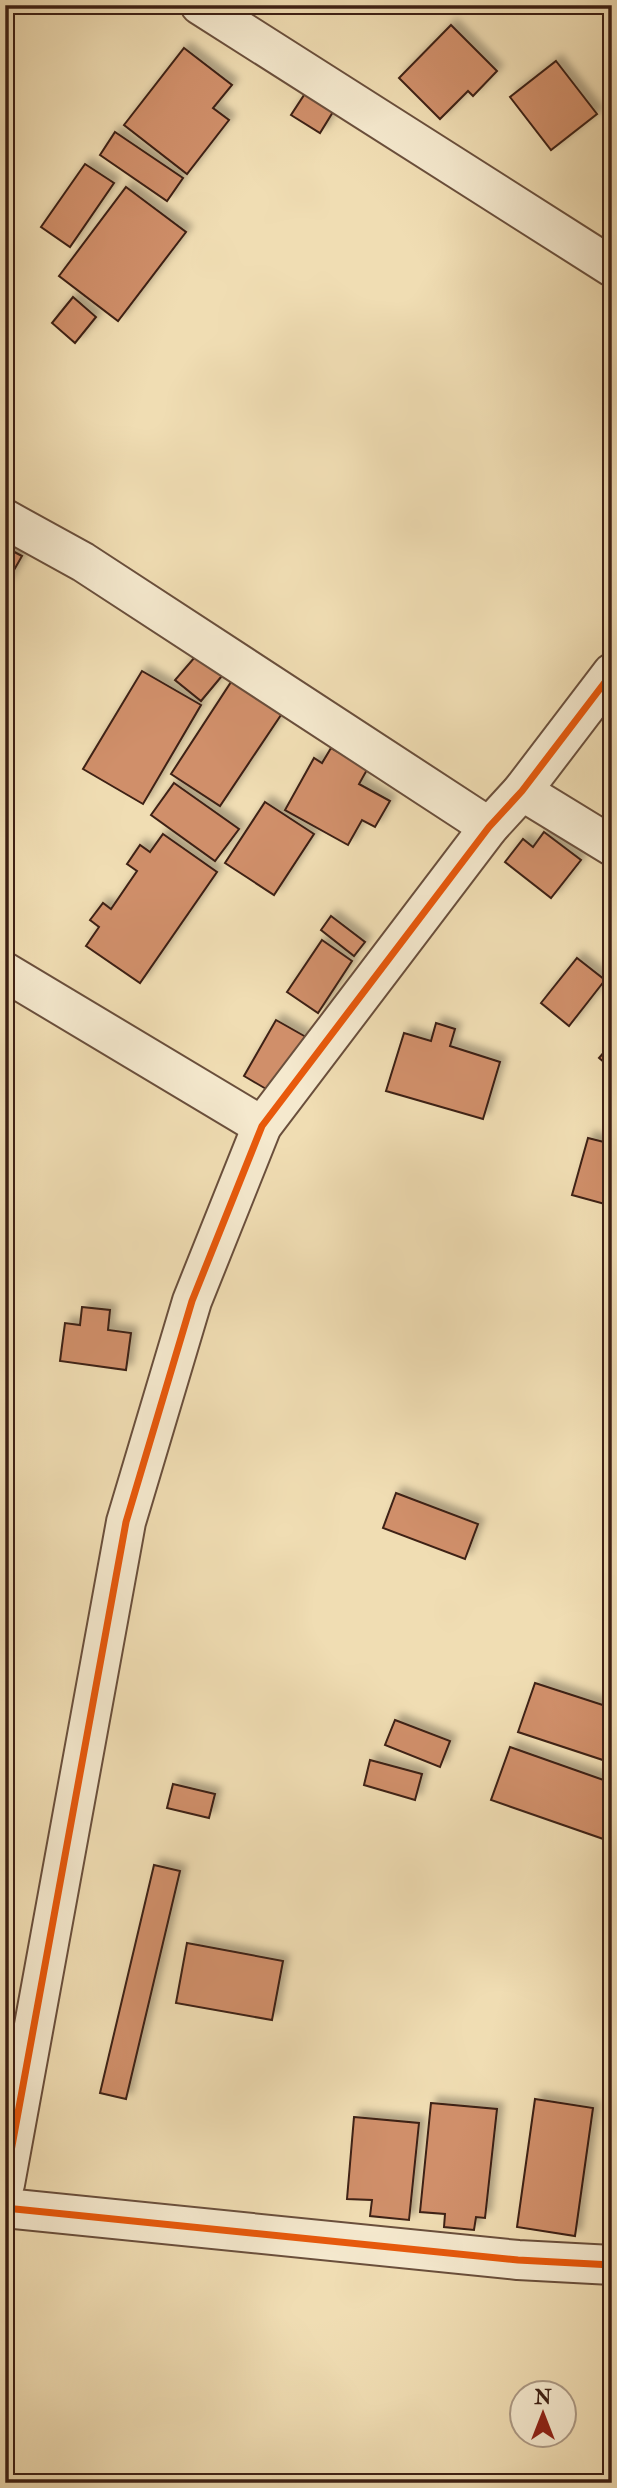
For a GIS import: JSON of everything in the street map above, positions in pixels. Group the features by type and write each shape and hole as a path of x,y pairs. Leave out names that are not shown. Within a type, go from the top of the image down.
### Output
{"street":[{"path":"200,5 612,267"},
{"path":"5,519 83,562 489,827"},
{"path":"5,2184 125,1522 192,1301 262,1126 489,827 522,791 612,673"},
{"path":"522,791 612,846"},
{"path":"5,972 262,1126"},
{"path":"5,2208 518,2260 612,2266"}],"building":[{"path":"451,25 497,71 473,96 468,91 440,119 399,78"},
{"path":"184,48 232,85 213,108 229,120 187,174 124,125"},
{"path":"556,61 597,114 551,150 510,97"},
{"path":"308,89 336,107 320,133 291,115"},
{"path":"115,132 183,178 167,201 100,155"},
{"path":"85,164 114,183 70,247 41,227"},
{"path":"126,187 186,232 118,321 59,276"},
{"path":"73,297 96,317 75,343 52,323"},
{"path":"5,547 22,556 5,586"},
{"path":"201,650 226,671 201,701 175,680"},
{"path":"142,671 201,705 143,804 83,769"},
{"path":"235,676 285,709 220,806 171,774"},
{"path":"331,748 368,768 359,784 390,801 375,827 362,820 348,845 285,810 314,758 322,763"},
{"path":"174,783 239,829 215,861 151,815"},
{"path":"265,802 314,834 274,895 225,863"},
{"path":"544,832 581,860 551,898 505,862 523,839 533,847"},
{"path":"163,834 217,872 140,983 86,946 99,927 90,920 103,903 111,909 137,871 127,864 140,845 150,852"},
{"path":"331,916 365,942 354,956 321,930"},
{"path":"322,940 352,961 318,1013 287,992"},
{"path":"577,958 605,980 569,1026 541,1003"},
{"path":"276,1020 306,1037 273,1093 244,1076"},
{"path":"436,1023 455,1029 450,1046 500,1062 483,1119 386,1091 404,1033 431,1041"},
{"path":"612,1043 612,1069 599,1058"},
{"path":"588,1138 612,1144 612,1206 572,1195"},
{"path":"82,1307 110,1310 108,1330 131,1333 126,1370 60,1361 65,1323 80,1325"},
{"path":"396,1493 478,1524 465,1559 383,1528"},
{"path":"535,1683 612,1708 612,1763 518,1732"},
{"path":"395,1720 450,1741 440,1767 385,1745"},
{"path":"510,1747 612,1783 612,1842 491,1800"},
{"path":"370,1760 422,1774 415,1800 364,1785"},
{"path":"173,1784 215,1794 209,1818 167,1808"},
{"path":"154,1865 180,1871 126,2099 100,2093"},
{"path":"187,1943 283,1961 272,2020 176,2003"},
{"path":"535,2099 593,2108 575,2236 517,2227"},
{"path":"431,2103 497,2109 485,2218 476,2217 474,2230 444,2227 445,2214 420,2212"},
{"path":"354,2117 419,2123 409,2220 370,2216 372,2200 347,2199"}],"cycle path":[{"path":"5,2184 126,1522 192,1301 262,1126 489,827 522,791 612,673"},
{"path":"5,2208 518,2260 612,2265"}]}
